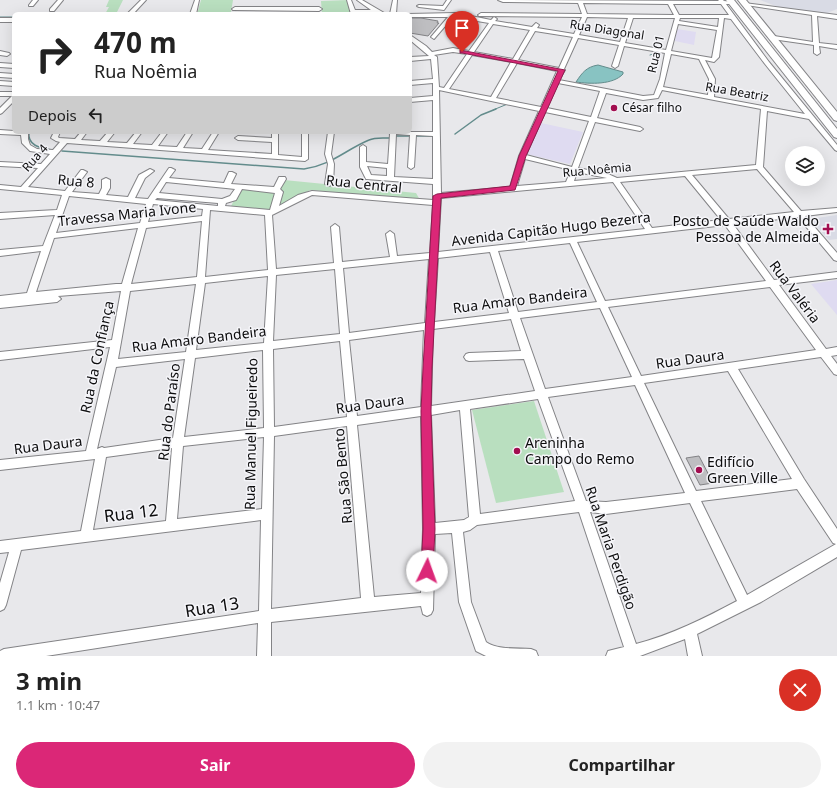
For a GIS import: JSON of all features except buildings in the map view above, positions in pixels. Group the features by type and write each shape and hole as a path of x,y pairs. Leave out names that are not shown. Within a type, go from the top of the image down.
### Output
{"highway":[{"path":"726,2 761,38 837,135"},
{"path":"744,2 837,118"},
{"path":"761,38 759,47 766,58 767,63"}],"street":[{"path":"31,5 36,0"},
{"path":"52,10 61,0"},
{"path":"132,12 144,0"},
{"path":"194,12 197,0"},
{"path":"292,0 292,11"},
{"path":"349,0 354,12"},
{"path":"359,0 377,12"},
{"path":"393,12 395,0"},
{"path":"412,13 424,0"},
{"path":"419,6 444,8 449,0"},
{"path":"500,0 540,2 726,2 732,17 767,63 837,149"},
{"path":"615,66 633,17 627,1"},
{"path":"493,99 533,29 541,18 540,2"},
{"path":"513,188 522,156 585,16 580,2"},
{"path":"744,2 837,17"},
{"path":"236,3 235,12 278,9"},
{"path":"250,3 292,11 318,9"},
{"path":"670,3 677,19"},
{"path":"814,13 817,54"},
{"path":"412,15 541,18 585,16 677,19 732,17"},
{"path":"434,37 452,15"},
{"name":"Rua Diagonal","path":"452,15 712,60 716,58 722,17"},
{"path":"446,89 496,16"},
{"path":"541,18 549,21"},
{"path":"677,19 720,29"},
{"name":"Rua 01","path":"604,90 648,98 654,98 657,96 677,19"},
{"path":"0,24 3,20"},
{"path":"774,38 837,47"},
{"path":"412,39 436,60 437,199 429,326 426,411 429,529 457,528 470,524 475,520 583,506 606,508 800,483"},
{"path":"412,59 449,50 562,70"},
{"path":"701,58 712,79 711,98"},
{"path":"0,65 12,66"},
{"path":"0,75 12,76"},
{"path":"556,81 604,90 569,184"},
{"path":"412,83 436,84 446,89 640,129"},
{"path":"0,84 12,84"},
{"name":"Rua Beatriz","path":"660,88 810,117"},
{"path":"0,94 12,96"},
{"path":"0,112 12,98"},
{"path":"412,100 436,98"},
{"path":"764,108 760,167 837,258"},
{"path":"0,132 12,132"},
{"path":"24,134 23,140 30,149 54,152"},
{"path":"76,142 82,134"},
{"path":"102,144 110,134"},
{"path":"129,145 137,134"},
{"path":"154,147 163,134"},
{"path":"179,149 189,134"},
{"path":"204,151 215,134"},
{"path":"275,134 275,157"},
{"path":"235,143 275,157 305,159 305,134"},
{"path":"329,184 330,161 328,154 331,134"},
{"path":"390,179 392,134"},
{"path":"411,167 413,134 436,134"},
{"path":"56,135 65,141 204,151 235,143 275,140"},
{"name":"Rua 4","path":"22,190 41,166 65,141"},
{"path":"362,147 361,154 367,175 369,177 437,182"},
{"path":"522,156 608,176 614,179 650,230"},
{"path":"0,164 41,166"},
{"path":"364,164 391,166"},
{"name":"Rua Noêmia","path":"437,199 513,188 760,167"},
{"name":"Rua da Confiança","path":"90,455 112,364 126,288 143,226 152,198 171,170"},
{"path":"130,199 142,177 150,171"},
{"path":"29,299 46,248 67,194 83,172"},
{"name":"Rua Valéria","path":"686,173 727,222 837,371"},
{"path":"226,186 232,174"},
{"path":"276,190 282,179"},
{"path":"101,197 106,188 106,180"},
{"path":"164,180 239,188 276,190"},
{"name":"Rua 8","path":"0,188 130,199 152,198"},
{"path":"152,198 222,205 233,198 239,188"},
{"path":"270,213 279,196 279,192 276,190"},
{"name":"Rua Central","path":"152,198 207,206 222,205 270,213 283,209 305,195 312,193 437,199"},
{"name":"Rua do Paraíso","path":"171,526 178,442 201,280 207,206"},
{"name":"Avenida Capitão Hugo Bezerra","path":"0,298 29,299 109,293 126,288 433,256 650,230 837,210"},
{"path":"0,216 60,212"},
{"name":"Rua Manuel Figueiredo","path":"264,656 269,432 268,345 272,273 270,213"},
{"name":"Travessa Maria Ivone","path":"51,236 206,218"},
{"name":"Rua São Bento","path":"334,227 368,603"},
{"path":"390,234 394,260"},
{"path":"572,239 602,304 640,380 692,497 744,603"},
{"path":"0,253 46,248"},
{"name":"Rua Maria Perdigão","path":"493,248 527,355 583,506 632,652"},
{"name":"Rua Amaro Bandeira","path":"112,364 343,337 837,275"},
{"name":"Avenida Capitão Hugo Bezerra","path":"0,305 29,299"},
{"name":"Rua Amaro Bandeira","path":"0,356 115,343"},
{"name":"Rua Daura","path":"0,465 90,455 102,452 178,442 269,432 465,406 837,351"},
{"path":"470,358 527,355"},
{"path":"731,367 800,483 837,539"},
{"path":"465,406 475,520"},
{"path":"86,536 102,452"},
{"name":"Rua 12","path":"0,547 267,514"},
{"path":"457,528 464,602 478,640 484,650 531,656"},
{"name":"Rua 13","path":"4,656 264,616 368,603 426,605 429,529"},
{"path":"0,605 17,545"},
{"path":"613,656 632,652 690,631 744,603 837,550"},
{"path":"690,631 695,656"}],"shaded area":[{"path":"760,0 837,0 837,9 825,14 781,8"},
{"path":"677,29 696,32 694,45 675,41"},
{"path":"541,123 583,132 570,164 526,154"},
{"name":"Posto de Saúde Waldo Pessoa de Almeida","path":"837,215 837,239 829,240 810,219"},
{"path":"837,280 837,315 811,284"}],"green space":[{"path":"109,0 123,0 117,12 106,12 109,7 106,7"},
{"path":"201,0 233,0 231,12 198,12"},
{"path":"349,0 351,12 322,12 321,1"},
{"path":"284,180 416,193 420,200 310,190 278,209 268,211 230,208 240,189 277,192"},
{"name":"Areninha Campo do Remo","path":"534,401 564,492 496,503 472,410"}],"water":[{"path":"598,65 623,72 623,74 619,78 607,82 576,82 590,67"}],"waterway":[{"path":"0,17 12,17"},
{"path":"650,55 659,52"},
{"path":"493,110 510,103"},
{"path":"455,134 481,115 496,109"},
{"path":"29,134 30,140 36,146 52,150"},
{"path":"395,136 410,136"},
{"path":"414,136 432,136"},
{"path":"62,151 304,169 331,161 371,139 390,138"}],"place":[{"name":"César filho","path":"614,108"},
{"name":"Posto de Saúde Waldo Pessoa de Almeida","path":"828,229"},
{"name":"Areninha Campo do Remo","path":"517,451"},
{"name":"Edifício Green Ville","path":"699,470"}],"route":[{"path":"427,571 429,529 426,411 429,326 437,196 513,188 522,156 543,108 562,70 462,52"}]}
